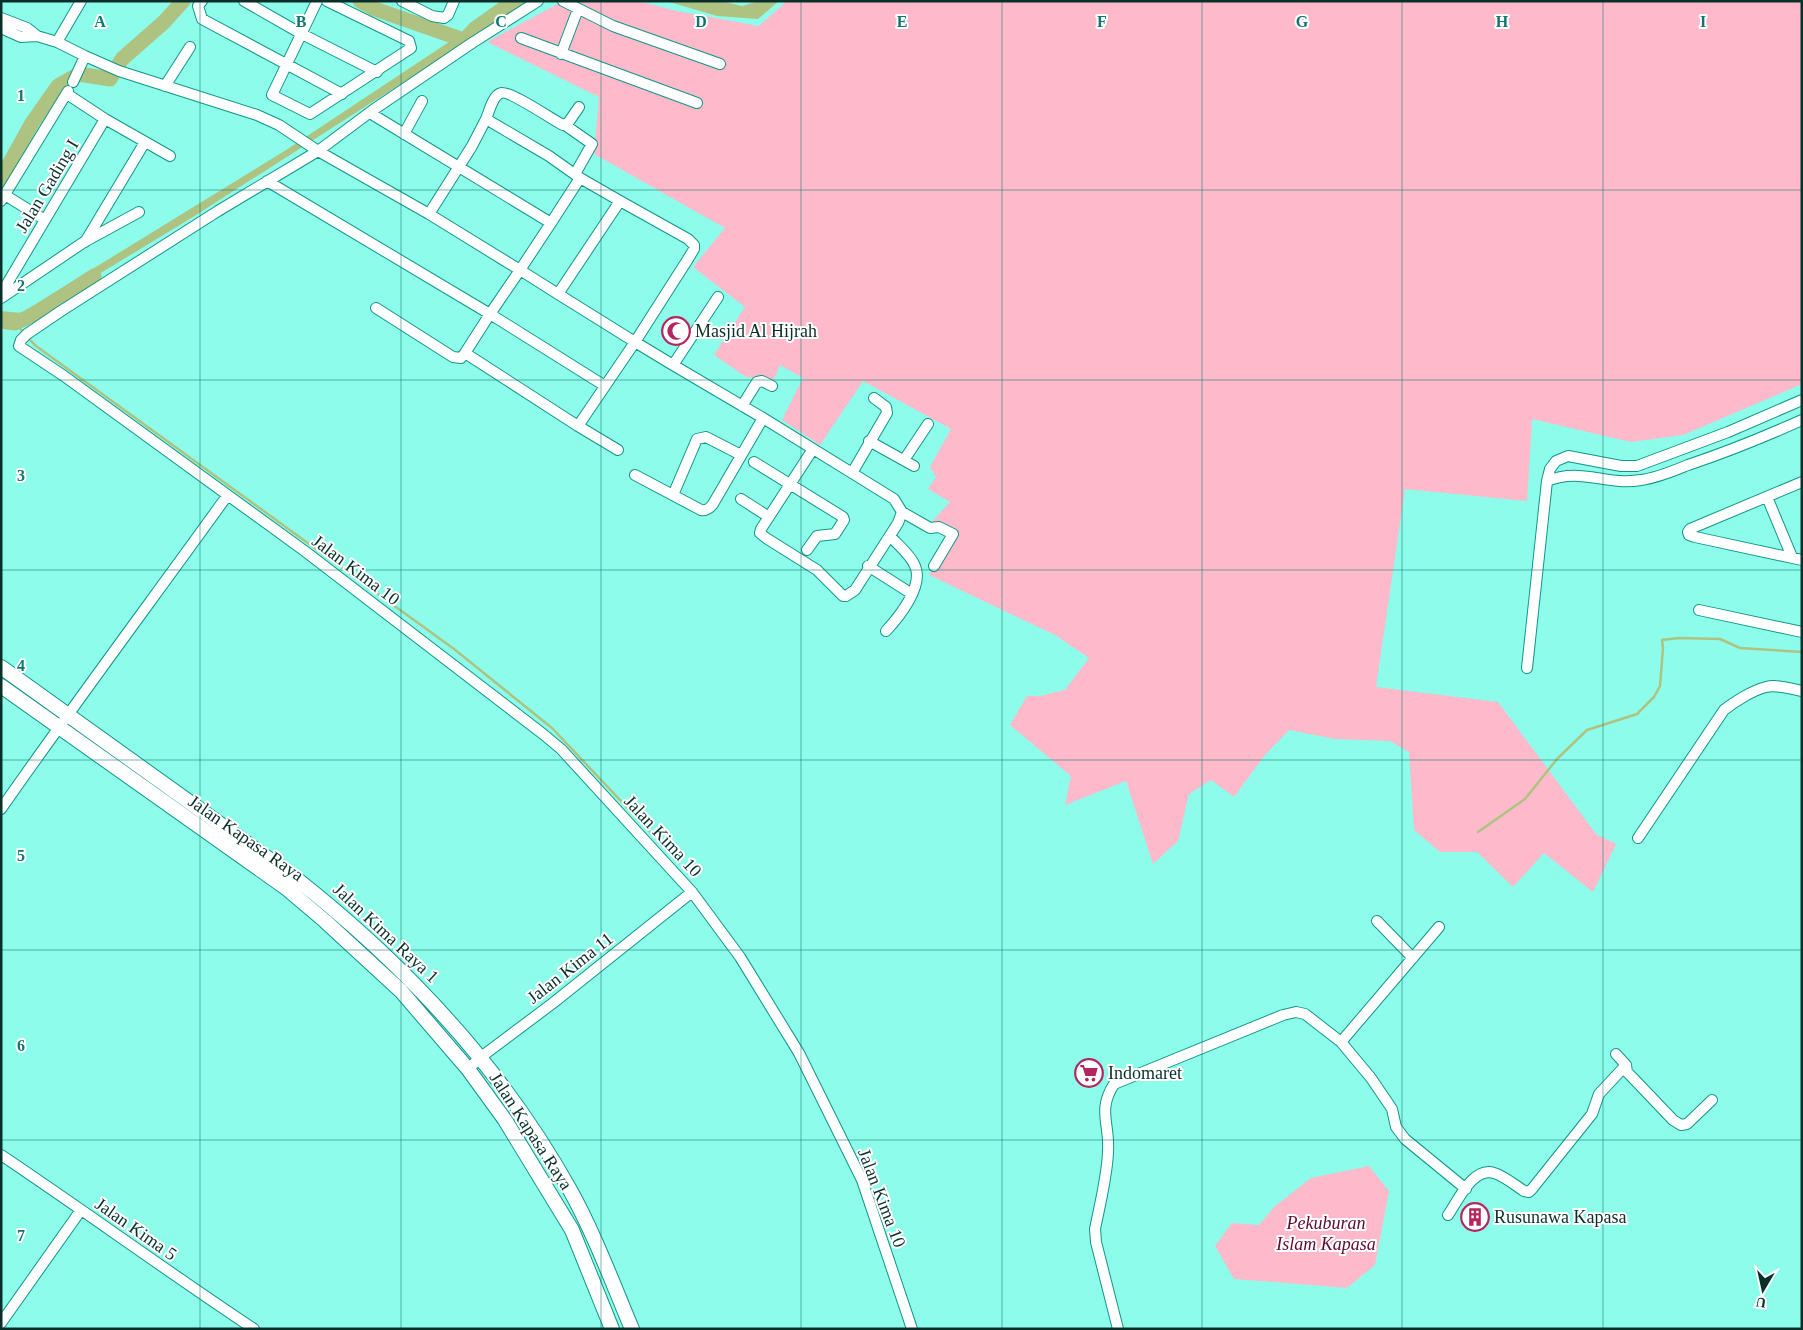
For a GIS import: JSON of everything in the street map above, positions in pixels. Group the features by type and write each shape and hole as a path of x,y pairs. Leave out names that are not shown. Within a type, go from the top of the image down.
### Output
{"main road":[{"name":"Jalan Kima Raya 1","path":"1,667 294,877 390,960 441,1011 481,1057 514,1102 571,1191 632,1329"},
{"name":"Jalan Kapasa Raya","path":"1,686 299,899 401,991 468,1069 505,1120 572,1230 612,1329"}],"street":[{"path":"58,42 81,1"},
{"path":"202,1 198,6 202,20 342,94"},
{"path":"244,1 300,33 376,72"},
{"path":"317,1 300,33 272,95 310,114 411,48 409,40 327,1"},
{"path":"402,1 432,16 444,18 448,15 454,1"},
{"path":"538,1 472,43 267,181 490,314 605,386"},
{"path":"563,1 612,26 720,64"},
{"path":"561,54 578,9"},
{"path":"1,18 27,28 37,36"},
{"path":"1,28 21,36 37,36 58,42 115,69 257,115 279,124 314,148 429,214 672,365 814,449 894,499 902,512 930,528 939,527 953,534 934,566"},
{"path":"521,38 696,103"},
{"path":"166,86 190,47"},
{"path":"45,220 3,198 69,89 85,56"},
{"path":"69,89 105,119 170,156"},
{"path":"376,308 453,357 461,358 550,223 577,176 592,144 565,125 504,92 496,96 486,119 459,167 429,214"},
{"path":"404,134 422,101"},
{"path":"565,125 579,107"},
{"path":"370,113 550,223"},
{"name":"Jalan Gading I","path":"1,294 105,119"},
{"path":"486,119 549,156 577,176 688,239 694,245 694,249 688,259 635,342 578,426"},
{"path":"84,242 145,142"},
{"name":"Jalan Kima 10","path":"267,181 24,337 19,346 20,348 64,376 306,552 549,739 561,749 692,892 740,957 799,1053 862,1180 912,1329"},
{"path":"558,294 620,201"},
{"path":"1,298 84,242 139,212"},
{"path":"672,365 718,297"},
{"path":"465,353 618,450"},
{"path":"742,406 757,382 762,381 772,386"},
{"path":"852,473 887,409 874,398"},
{"path":"1527,668 1547,481 1550,469 1556,461 1568,456 1622,466 1637,466 1728,432 1802,400"},
{"path":"635,475 701,510 710,508 763,418"},
{"path":"1547,481 1559,476 1573,474 1624,482 1641,480 1740,447 1802,420"},
{"path":"904,460 928,424"},
{"path":"673,495 697,439 706,437 741,455"},
{"path":"869,441 914,466"},
{"path":"814,449 761,528 760,533 817,570 843,596 848,596 855,590 868,566 898,524 902,512"},
{"path":"754,462 844,519 835,534 817,536 807,550"},
{"path":"1797,558 1688,534 1690,529 1802,482"},
{"path":"1,809 58,727 227,496"},
{"path":"1767,497 1797,558"},
{"path":"741,499 769,517"},
{"path":"886,631 900,616 912,594 917,568 890,536"},
{"path":"868,566 912,594"},
{"path":"1699,610 1802,632"},
{"path":"1638,838 1724,710 1733,703 1765,687 1781,687 1802,691"},
{"name":"Jalan Kima 11","path":"468,1069 692,892"},
{"path":"1377,921 1413,958"},
{"path":"1341,1042 1439,928"},
{"path":"1118,1329 1096,1242 1095,1229 1108,1152 1108,1135 1104,1107 1108,1093 1114,1084 1283,1015 1296,1012 1305,1014 1341,1042 1371,1078 1392,1109 1396,1127 1405,1139 1466,1189"},
{"path":"1616,1054 1626,1065 1632,1077 1673,1120 1681,1125 1687,1124 1712,1100"},
{"path":"1448,1215 1477,1175 1484,1172 1493,1172 1524,1191 1528,1192 1532,1189 1592,1114 1599,1094 1626,1065"},
{"name":"Jalan Kima 5","path":"1,1154 254,1329"},
{"path":"1,1323 81,1210"}],"green space":[{"path":"563,1 638,1 677,11 759,26 787,1 1802,1 1802,384 1683,435 1631,442 1532,419 1527,501 1405,489 1376,687 1498,702 1596,834 1616,844 1593,892 1544,853 1513,887 1477,852 1440,852 1414,830 1409,752 1390,741 1335,739 1289,730 1265,755 1234,797 1211,780 1189,794 1178,841 1153,864 1126,781 1065,805 1071,776 1010,725 1027,696 1040,696 1065,690 1089,658 1055,635 929,575 954,537 929,525 950,502 928,489 936,477 930,467 951,429 863,381 820,445 782,420 803,378 780,365 774,379 746,377 714,355 745,307 693,267 725,228 594,154 599,97 487,42"},
{"name":"Pekuburan Islam Kapasa","path":"1369,1166 1389,1191 1375,1265 1347,1288 1234,1279 1215,1246 1232,1223 1259,1225 1274,1207 1311,1178"}],"shaded area":[{"path":"501,1 530,1 193,217 20,322 1,320 1,311 21,313 286,150 458,36 470,23"},
{"path":"666,1 721,1 742,6 759,1 779,1 758,19 717,16"}],"waterway":[{"path":"1,179 32,123 58,86 79,74 110,79 122,59 164,22 183,1"},
{"path":"360,1 375,9 461,39"},
{"path":"1,321 15,323 37,313 94,276"},
{"path":"15,323 24,333"},
{"path":"27,337 36,346 454,649 552,728 671,854"},
{"path":"1478,832 1525,799 1557,759 1587,730 1637,714 1654,697 1660,686 1662,640 1679,638 1720,639 1740,648 1802,652"}],"place":[{"name":"Masjid Al Hijrah","path":"676,331"},
{"name":"Indomaret","path":"1089,1073"},
{"name":"Rusunawa Kapasa","path":"1475,1217"}]}
